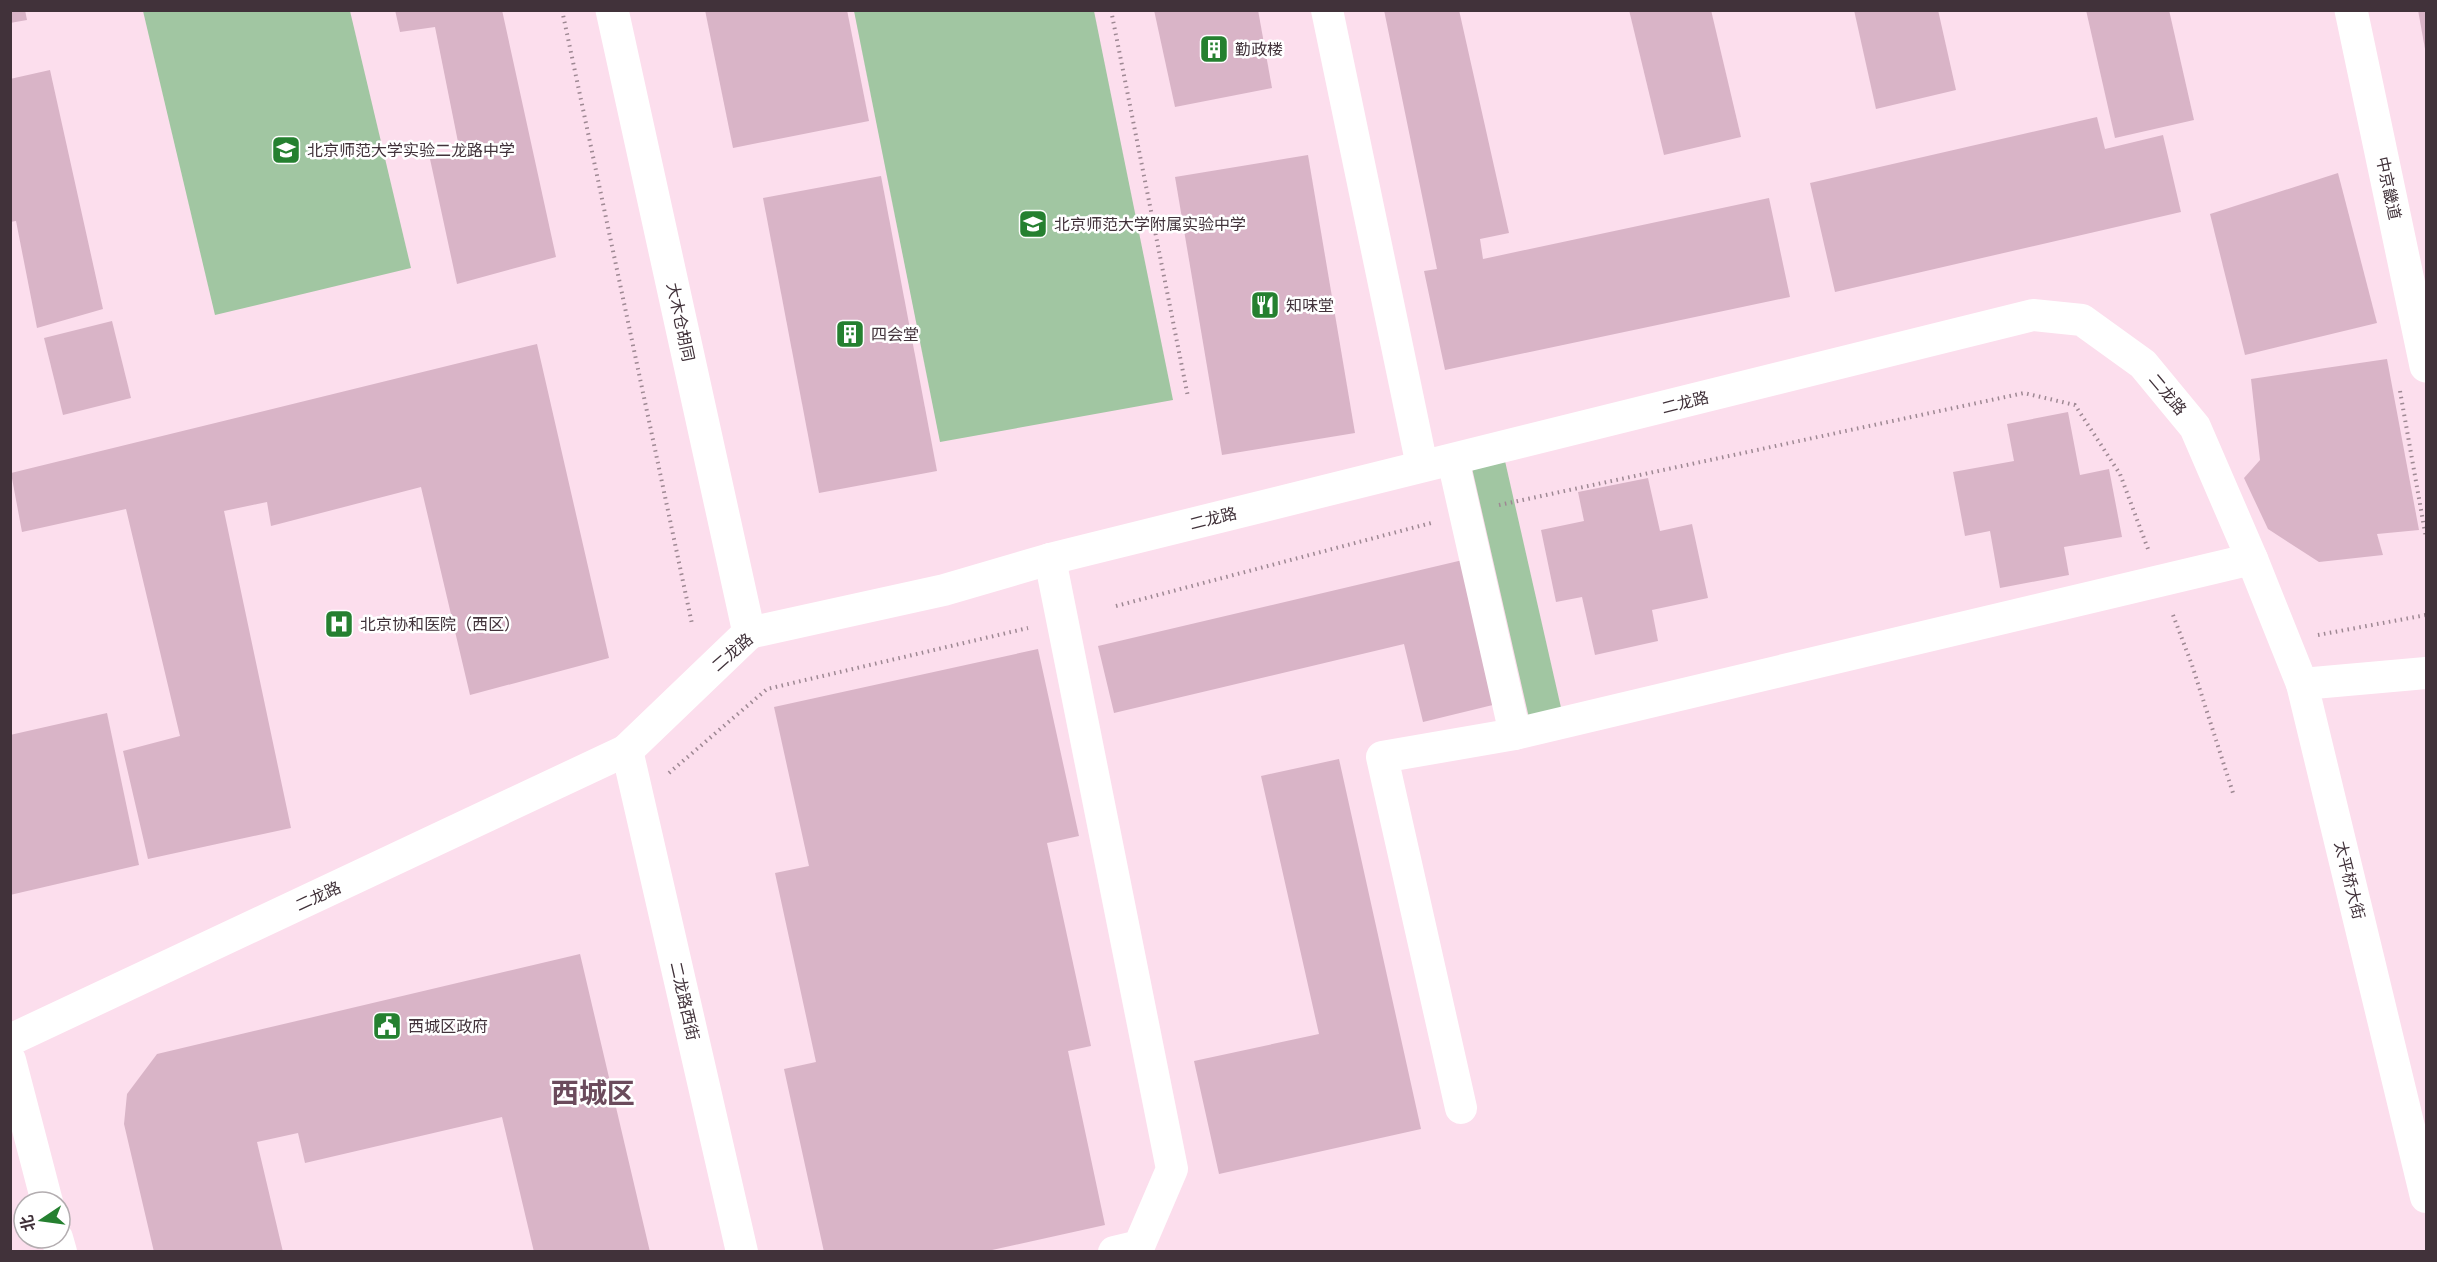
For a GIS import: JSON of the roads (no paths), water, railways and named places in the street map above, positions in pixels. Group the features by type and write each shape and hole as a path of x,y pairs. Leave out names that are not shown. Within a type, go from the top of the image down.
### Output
{"street":[{"name":"大木仓胡同","path":"612,10 749,633"},
{"path":"1327,10 1422,466"},
{"name":"中京畿道","path":"2351,10 2427,366"},
{"name":"二龙路","path":"10,1040 627,750 749,633 944,590 1050,559 2033,315 2082,320 2143,364 2195,427 2252,559 2302,684"},
{"path":"1453,460 1515,734"},
{"path":"1050,559 1172,1169 1139,1246 1114,1251"},
{"path":"1461,1108 1382,756 1515,734 2252,559"},
{"path":"2302,684 2427,674"},
{"name":"太平桥大街","path":"2302,684 2427,1197"},
{"name":"二龙路西街","path":"627,750 742,1251"},
{"path":"10,1060 44,1190"}],"place":[{"name":"勤政楼","path":"1214,49"},
{"name":"北京师范大学实验二龙路中学","path":"286,150"},
{"name":"北京师范大学附属实验中学","path":"1033,224"},
{"name":"知味堂","path":"1265,305"},
{"name":"四会堂","path":"850,334"},
{"name":"北京协和医院（西区）","path":"339,624"},
{"name":"西城区政府","path":"387,1026"}],"district":[{"name":"西城区","path":"593,1093"}]}
